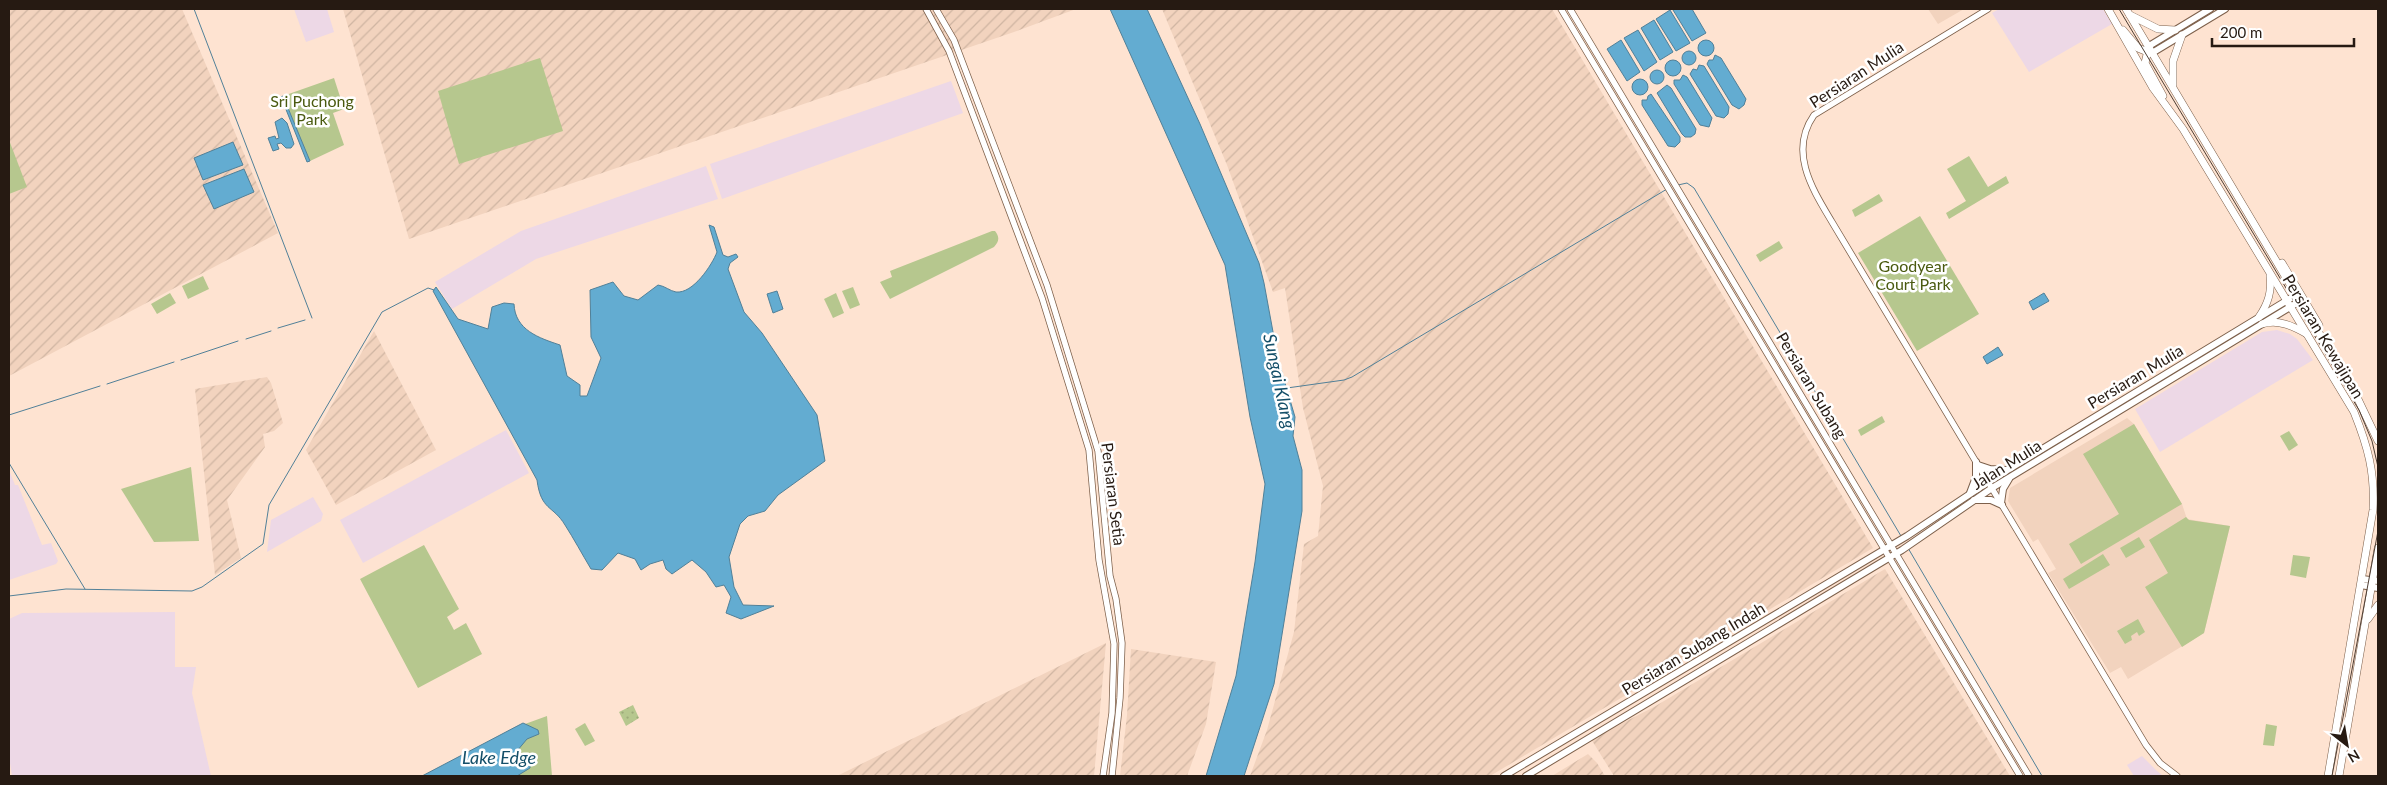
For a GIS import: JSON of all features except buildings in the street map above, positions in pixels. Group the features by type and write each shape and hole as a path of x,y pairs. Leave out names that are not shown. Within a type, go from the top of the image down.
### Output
{"main road":[{"name":"Persiaran Kewajipan","path":"2108,9 2153,88 2165,103 2270,272 2354,412 2370,455 2374,482 2373,510 2328,776"},
{"path":"2165,103 2160,87 2146,63 2150,51 2210,9"},
{"path":"2128,12 2158,29 2179,32 2225,9"},
{"name":"Persiaran Kewajipan","path":"2128,12 2333,357 2370,422 2378,441"},
{"path":"2114,21 2138,48 2150,51"},
{"path":"2173,87 2172,70 2179,32"},
{"name":"Persiaran Kewajipan","path":"2258,231 2275,252 2309,306 2333,357"},
{"path":"2270,272 2272,286 2269,301 2260,320 2282,323 2308,334"},
{"name":"Persiaran Mulia","path":"1990,485 2008,470 2298,298"},
{"name":"Persiaran Mulia","path":"2128,406 2260,320"},
{"name":"Jalan Mulia","path":"1896,554 1912,544 1971,497 1990,485 2013,475 2128,406"},
{"path":"1971,497 1977,463 1990,469 2008,470"},
{"path":"1894,544 1971,497 1991,500 2001,504 2002,489 2013,475"},
{"name":"Persiaran Subang Indah","path":"1504,776 1894,544"},
{"path":"2339,776 2366,623 2375,584 2378,548"},
{"name":"Persiaran Subang Indah","path":"1526,776 1896,554"},
{"path":"2361,582 2375,584"},
{"path":"2366,623 2378,605"}],"street":[{"name":"Persiaran Setia","path":"926,9 949,51 1047,312 1089,450 1099,560 1114,644 1112,713 1103,776"},
{"name":"Persiaran Setia","path":"936,9 954,40 1047,285 1098,451 1110,576 1116,599 1122,644 1120,698 1112,776"},
{"name":"Persiaran Subang","path":"1562,9 1885,550 1896,554 2029,776"},
{"name":"Persiaran Subang","path":"1570,9 1894,544 1896,554 2020,776"},
{"name":"Persiaran Mulia","path":"1988,9 1820,111 1807,128 1803,158 1814,190 2146,745 2160,763 2177,776"}],"shaded area":[{"path":"9,9 182,9 278,233 9,376"},
{"path":"294,9 327,9 334,32 306,42"},
{"path":"343,9 1076,9 1014,32 409,239"},
{"path":"1162,9 1552,9 1873,548 1490,776 1250,776 1267,730 1294,632 1304,544 1318,536 1323,486 1303,408 1285,288 1273,292 1227,165"},
{"path":"1928,9 1964,9 1938,24"},
{"path":"1999,9 2103,9 2112,24 2029,72 1992,13"},
{"path":"951,81 963,113 722,199 710,164"},
{"path":"706,166 718,199 536,259 452,309 435,282 521,231"},
{"path":"2277,330 2290,334 2297,339 2313,360 2160,452 2135,409 2262,332"},
{"path":"374,331 436,450 336,505 306,450"},
{"path":"267,377 271,383 283,423 274,431 263,434 265,447 227,500 241,558 215,575 195,389"},
{"path":"2127,418 2134,424 2182,504 2187,519 2230,526 2204,633 2128,679 2121,667 2110,673 2048,573 2056,569 2038,539 2033,542 2008,501 2010,488"},
{"path":"506,430 529,473 363,563 340,520"},
{"path":"9,470 15,485 18,485 42,545 51,543 58,561 56,564 9,580"},
{"path":"313,497 323,514 321,521 267,552 271,520"},
{"path":"1885,569 2010,776 1614,776 1591,739 1654,707"},
{"path":"175,612 175,667 196,667 192,693 211,776 12,776 9,757 9,619 22,613"},
{"path":"1106,643 1094,776 837,776"},
{"path":"1131,649 1216,662 1206,724 1187,776 1120,776 1127,715"},
{"path":"1588,754 1597,763 1605,776 1552,776"},
{"path":"2142,756 2163,776 2134,776 2127,765"}],"green space":[{"path":"540,58 563,131 459,164 438,91"},
{"name":"Sri Puchong Park","path":"334,78 344,109 333,113 344,145 310,161 283,96"},
{"path":"9,140 27,187 9,194"},
{"path":"1969,156 1988,187 2006,176 2009,183 1949,219 1946,213 1966,201 1947,169"},
{"path":"1879,194 1883,201 1855,217 1852,210"},
{"name":"Goodyear Court Park","path":"1920,216 1979,314 1917,351 1858,253"},
{"path":"992,231 997,233 998,237 994,247 890,299 880,282 892,277 890,271"},
{"path":"1779,241 1783,248 1760,262 1756,255"},
{"path":"203,276 209,289 188,299 182,286"},
{"path":"853,287 860,305 850,309 842,291"},
{"path":"170,293 176,303 157,314 151,304"},
{"path":"836,293 844,313 833,318 824,299"},
{"path":"1882,416 1885,422 1861,436 1858,430"},
{"path":"2134,424 2182,504 2081,564 2069,544 2119,514 2083,454"},
{"path":"2289,431 2298,445 2289,451 2280,436"},
{"path":"191,467 199,541 154,542 121,489"},
{"path":"2186,517 2189,520 2230,526 2204,633 2182,647 2145,587 2168,573 2149,540"},
{"path":"2139,537 2145,547 2126,558 2120,548"},
{"path":"424,545 459,609 447,617 454,630 466,623 482,654 418,688 360,579"},
{"path":"2103,554 2110,565 2069,589 2063,579"},
{"path":"2293,555 2310,557 2306,578 2290,575"},
{"path":"2138,619 2145,632 2139,636 2137,632 2131,636 2132,640 2125,644 2117,631"},
{"path":"633,705 639,718 626,726 619,712"},
{"name":"Lake Edge","path":"547,716 552,776 425,776 525,724"},
{"path":"585,723 595,741 585,746 575,729"},
{"path":"2266,724 2277,726 2274,746 2263,745"}],"water":[{"name":"Sungai Klang","path":"1110,9 1147,9 1200,124 1259,263 1278,359 1295,417 1293,436 1302,470 1302,511 1274,684 1244,776 1206,776 1236,676 1255,562 1265,484 1250,417 1225,265"},
{"path":"1692,9 1706,33 1692,41 1673,10"},
{"path":"1670,10 1690,43 1676,51 1656,19"},
{"path":"1654,20 1673,52 1660,60 1641,28"},
{"path":"1638,30 1657,62 1644,71 1624,38"},
{"path":"1621,40 1640,72 1627,81 1607,49"},
{"path":"1706,40 1714,48 1706,56 1698,48"},
{"path":"1686,51 1692,51 1696,58 1692,65 1686,65 1682,61 1682,55"},
{"path":"1715,55 1721,58 1746,99 1744,105 1739,109 1732,105 1707,64 1709,60 1713,60"},
{"path":"1673,60 1681,68 1673,76 1665,68"},
{"path":"1699,65 1704,66 1729,107 1728,114 1724,118 1716,116 1690,74 1693,69 1697,70"},
{"path":"1654,70 1660,70 1664,77 1660,84 1654,84 1650,80 1650,74"},
{"path":"1683,75 1687,77 1712,118 1709,127 1700,125 1674,84 1674,80 1680,80"},
{"path":"1640,79 1648,87 1640,95 1632,87"},
{"path":"1667,85 1671,88 1696,129 1695,134 1691,137 1685,137 1682,134 1657,93"},
{"path":"1651,94 1680,137 1680,142 1675,147 1668,146 1642,105 1642,100 1647,100"},
{"path":"283,96 310,161 307,162 281,97"},
{"path":"282,118 287,123 294,144 291,148 286,148 281,143 277,144 279,149 273,151 268,138 275,136 276,139 279,138 275,122"},
{"path":"233,142 243,165 203,180 194,158"},
{"path":"244,169 254,192 214,209 203,185"},
{"path":"709,225 714,227 723,255 728,257 736,254 738,257 730,263 728,269 744,312 762,333 817,415 825,461 778,495 765,511 748,516 740,524 729,557 734,587 743,605 774,606 741,619 726,613 731,597 724,585 716,587 706,572 692,560 672,574 666,569 663,560 650,564 641,570 635,559 618,553 602,570 591,569 561,519 544,503 537,480 433,291 436,287 458,319 488,329 492,307 504,303 514,304 515,313 523,327 536,336 560,345 567,376 580,385 580,396 587,396 601,358 591,337 590,290 613,282 624,296 638,300 658,285 676,292 689,288 701,278 717,252"},
{"path":"777,291 783,309 773,313 767,294"},
{"path":"2044,293 2049,301 2033,310 2029,302"},
{"path":"1998,347 2003,355 1987,364 1983,357"},
{"name":"Lake Edge","path":"523,723 538,730 539,734 527,739 517,751 520,758 530,763 530,768 517,776 422,776"}],"waterway":[{"path":"194,9 312,318"},
{"path":"1678,185 1687,183 1694,188 1901,536"},
{"name":"Sungai Klang","path":"1287,388 1344,380 1352,377 1667,189"},
{"path":"9,596 66,589 192,591 202,587 263,544 269,505 382,312 428,288 434,290"},
{"path":"278,328 305,320"},
{"path":"246,339 271,331"},
{"path":"181,360 238,341"},
{"path":"107,384 174,362"},
{"path":"9,415 100,386"},
{"path":"9,463 85,589"},
{"path":"1908,548 2042,776"}],"tram line":[{"path":"2119,9 2359,410 2372,441 2378,467"},
{"path":"2332,776 2378,531"}]}
